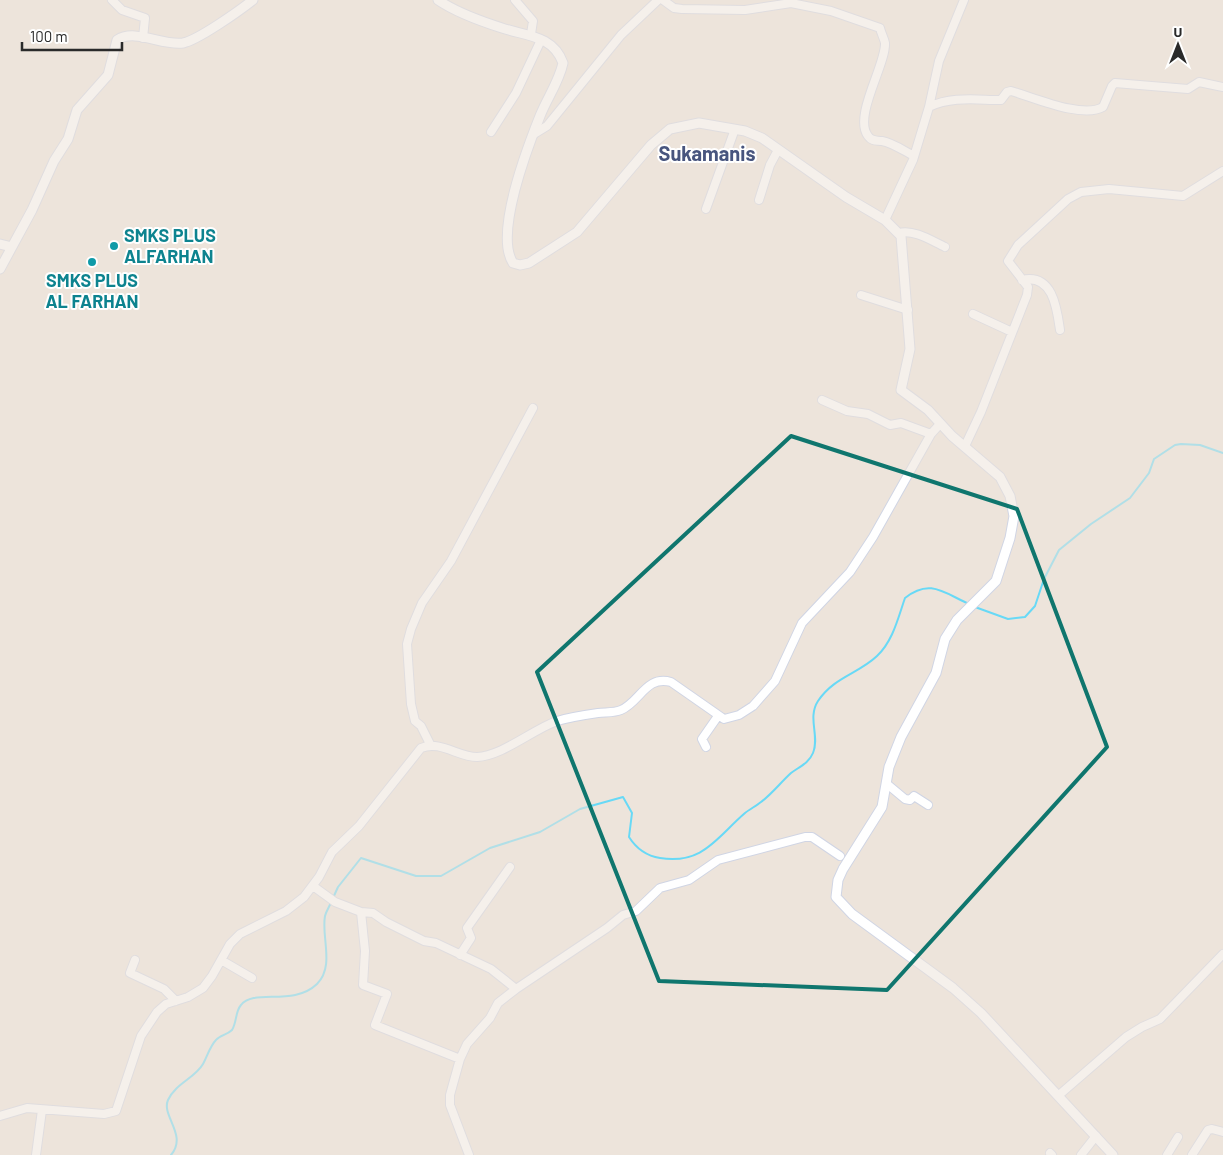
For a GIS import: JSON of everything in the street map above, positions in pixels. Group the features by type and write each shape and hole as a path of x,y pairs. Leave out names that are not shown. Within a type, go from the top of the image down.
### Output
{"street":[{"path":"112,0 122,10 145,18 143,38"},
{"path":"0,269 54,161 68,139 76,110 108,75 115,43 126,36 173,43 186,42 253,0"},
{"path":"438,0 452,9 504,29 531,34 555,49 563,64 534,134 513,194 508,250 513,263 520,265 544,255 577,232 651,145 670,129 699,123 735,129 762,138 846,196 885,220 899,233 902,243 910,349 902,390 928,410 940,424 994,471 1005,485 1013,506 1010,538 996,581 957,620 945,639 936,673 901,737 889,767 882,807 843,869 838,880 836,897 852,914 953,988 974,1007 1059,1095 1113,1155"},
{"path":"515,0 532,21 531,34"},
{"path":"534,134 548,126 621,35 658,0"},
{"path":"663,0 674,8 682,9 745,10 792,3 831,11 880,28 885,43 882,60 868,100 865,120 867,135 874,141 884,141 914,156"},
{"path":"885,220 914,156 929,107 939,61 964,0"},
{"path":"490,132 516,93 541,40"},
{"path":"929,107 951,100 973,98 1001,100 1007,92 1011,91 1054,104 1096,110 1103,107 1115,83 1188,90 1202,82 1223,87"},
{"path":"706,210 735,129"},
{"path":"758,200 771,162 778,150"},
{"path":"964,446 981,412 1028,295 1028,287 1010,264 1009,258 1035,229 1068,199 1081,192 1109,189 1183,196 1223,171"},
{"path":"899,233 920,236 945,247"},
{"path":"0,244 12,247"},
{"path":"1022,280 1037,280 1048,288 1055,299 1060,330"},
{"path":"861,295 908,310"},
{"path":"972,314 1012,332"},
{"path":"822,400 854,413 868,414 890,426 901,423 931,434"},
{"path":"431,746 421,726 415,721 411,704 407,644 411,629 422,603 451,561 532,408"},
{"path":"0,1116 27,1108 104,1114 116,1111 141,1036 157,1012 166,1004 203,988 234,939 247,929 292,907 313,886 332,852 359,826 421,748 431,746 476,757 497,751 540,728 559,721 621,710 649,685 664,680 671,682 718,716 727,719 739,715 761,699 775,682 802,623 850,572 873,537 931,434 940,424"},
{"path":"706,747 702,738 718,716"},
{"path":"887,784 905,799 910,800 914,796 928,805"},
{"path":"469,1155 450,1105 450,1096 460,1059 467,1044 490,1018 498,1003 623,915 636,911 660,888 689,880 718,860 805,838 812,838 840,856"},
{"path":"460,955 471,938 467,928 510,867"},
{"path":"313,886 335,902 361,912 374,913 386,922 424,941 436,942 491,968 516,989"},
{"path":"361,912 365,951 363,985 386,994 375,1026 460,1059"},
{"path":"1059,1095 1135,1030 1160,1019 1223,954"},
{"path":"135,960 130,973 164,989 176,1001"},
{"path":"221,960 252,978"},
{"path":"36,1155 42,1110"},
{"path":"1192,1155 1208,1130 1212,1129 1223,1132"},
{"path":"1081,1155 1096,1136"},
{"path":"1167,1155 1178,1136"}],"highlighted area":[{"path":"791,436 1017,509 1107,747 887,990 659,981 537,672"}],"waterway":[{"path":"975,607 1008,619 1025,617 1035,606 1044,579 1059,550 1091,524 1130,498 1149,473 1154,459 1175,445 1181,444 1200,445 1223,453"},
{"path":"333,898 338,887 361,858 416,876 441,876 490,848 540,832 580,809 623,797 632,813 629,837 642,851 655,857 675,859 698,853 717,840 745,813 765,799 791,773 809,759 815,747 813,720 818,701 831,686 870,662 883,650 894,629 905,598 914,592 930,588 937,589 969,604"},
{"path":"171,1155 177,1140 167,1106 171,1094 199,1069 216,1040 232,1030 238,1011 247,1000 297,995 317,984 325,969 324,924 331,902"}],"place":[{"name":"SMKS PLUS ALFARHAN","path":"114,246"},
{"name":"SMKS PLUS AL FARHAN","path":"92,262"}],"district":[{"name":"Sukamanis","path":"707,154"}]}
